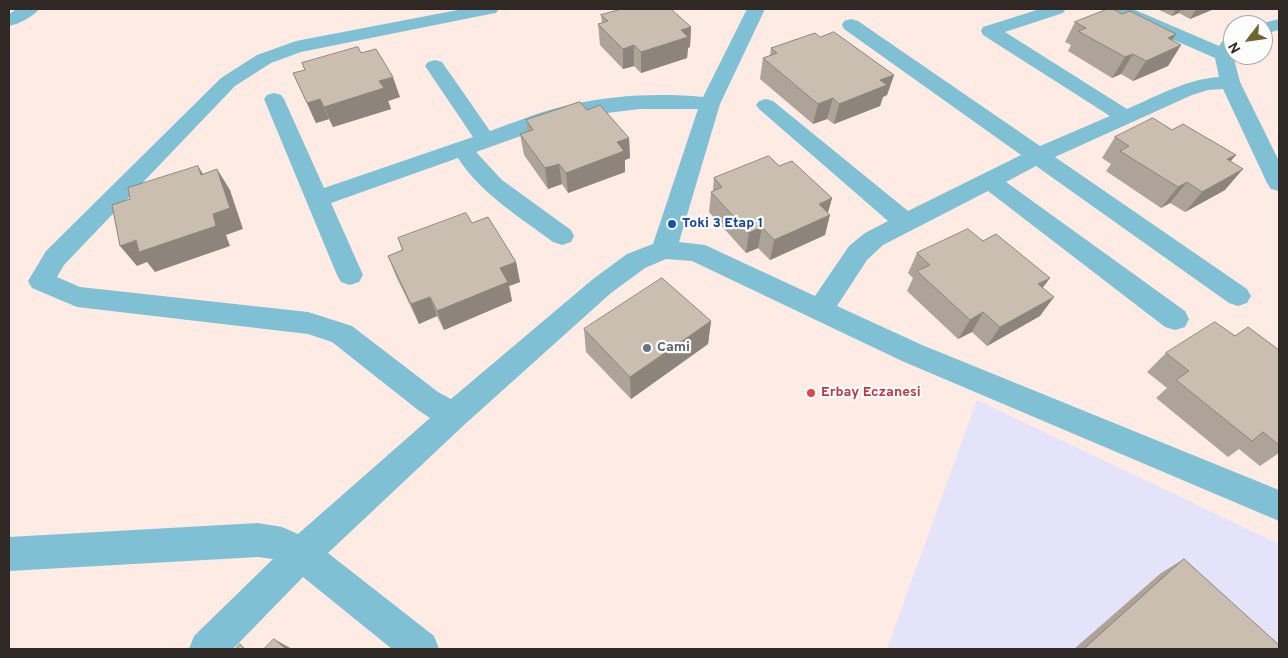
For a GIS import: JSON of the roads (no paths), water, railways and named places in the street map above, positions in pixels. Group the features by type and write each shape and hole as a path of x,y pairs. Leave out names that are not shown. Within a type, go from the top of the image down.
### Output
{"street":[{"path":"9,21 30,9"},
{"path":"453,416 428,401 342,334 308,323 76,297 42,282 55,258 228,82 264,59 296,48 490,9"},
{"path":"664,250 710,104 756,9"},
{"path":"1057,9 990,31 1126,118"},
{"path":"1118,9 1223,45"},
{"path":"851,25 1238,296"},
{"path":"1230,65 1231,83 1279,183"},
{"path":"435,66 486,141"},
{"path":"820,310 858,253 874,239 1038,156 1194,87 1206,84 1231,83"},
{"path":"274,99 350,275"},
{"path":"318,199 570,111 595,106 645,101 710,104"},
{"path":"766,105 906,224"},
{"path":"463,149 474,165 491,182 562,236"},
{"path":"990,181 1176,319"},
{"path":"208,649 302,554 453,416 602,286 636,261 664,250 696,252 912,353 1279,506"},
{"path":"9,554 258,540 282,544 302,554 421,649"}],"place":[{"name":"Toki 3 Etap 1","path":"672,224"},
{"name":"Cami","path":"647,348"},
{"name":"Erbay Eczanesi","path":"811,393"}]}
